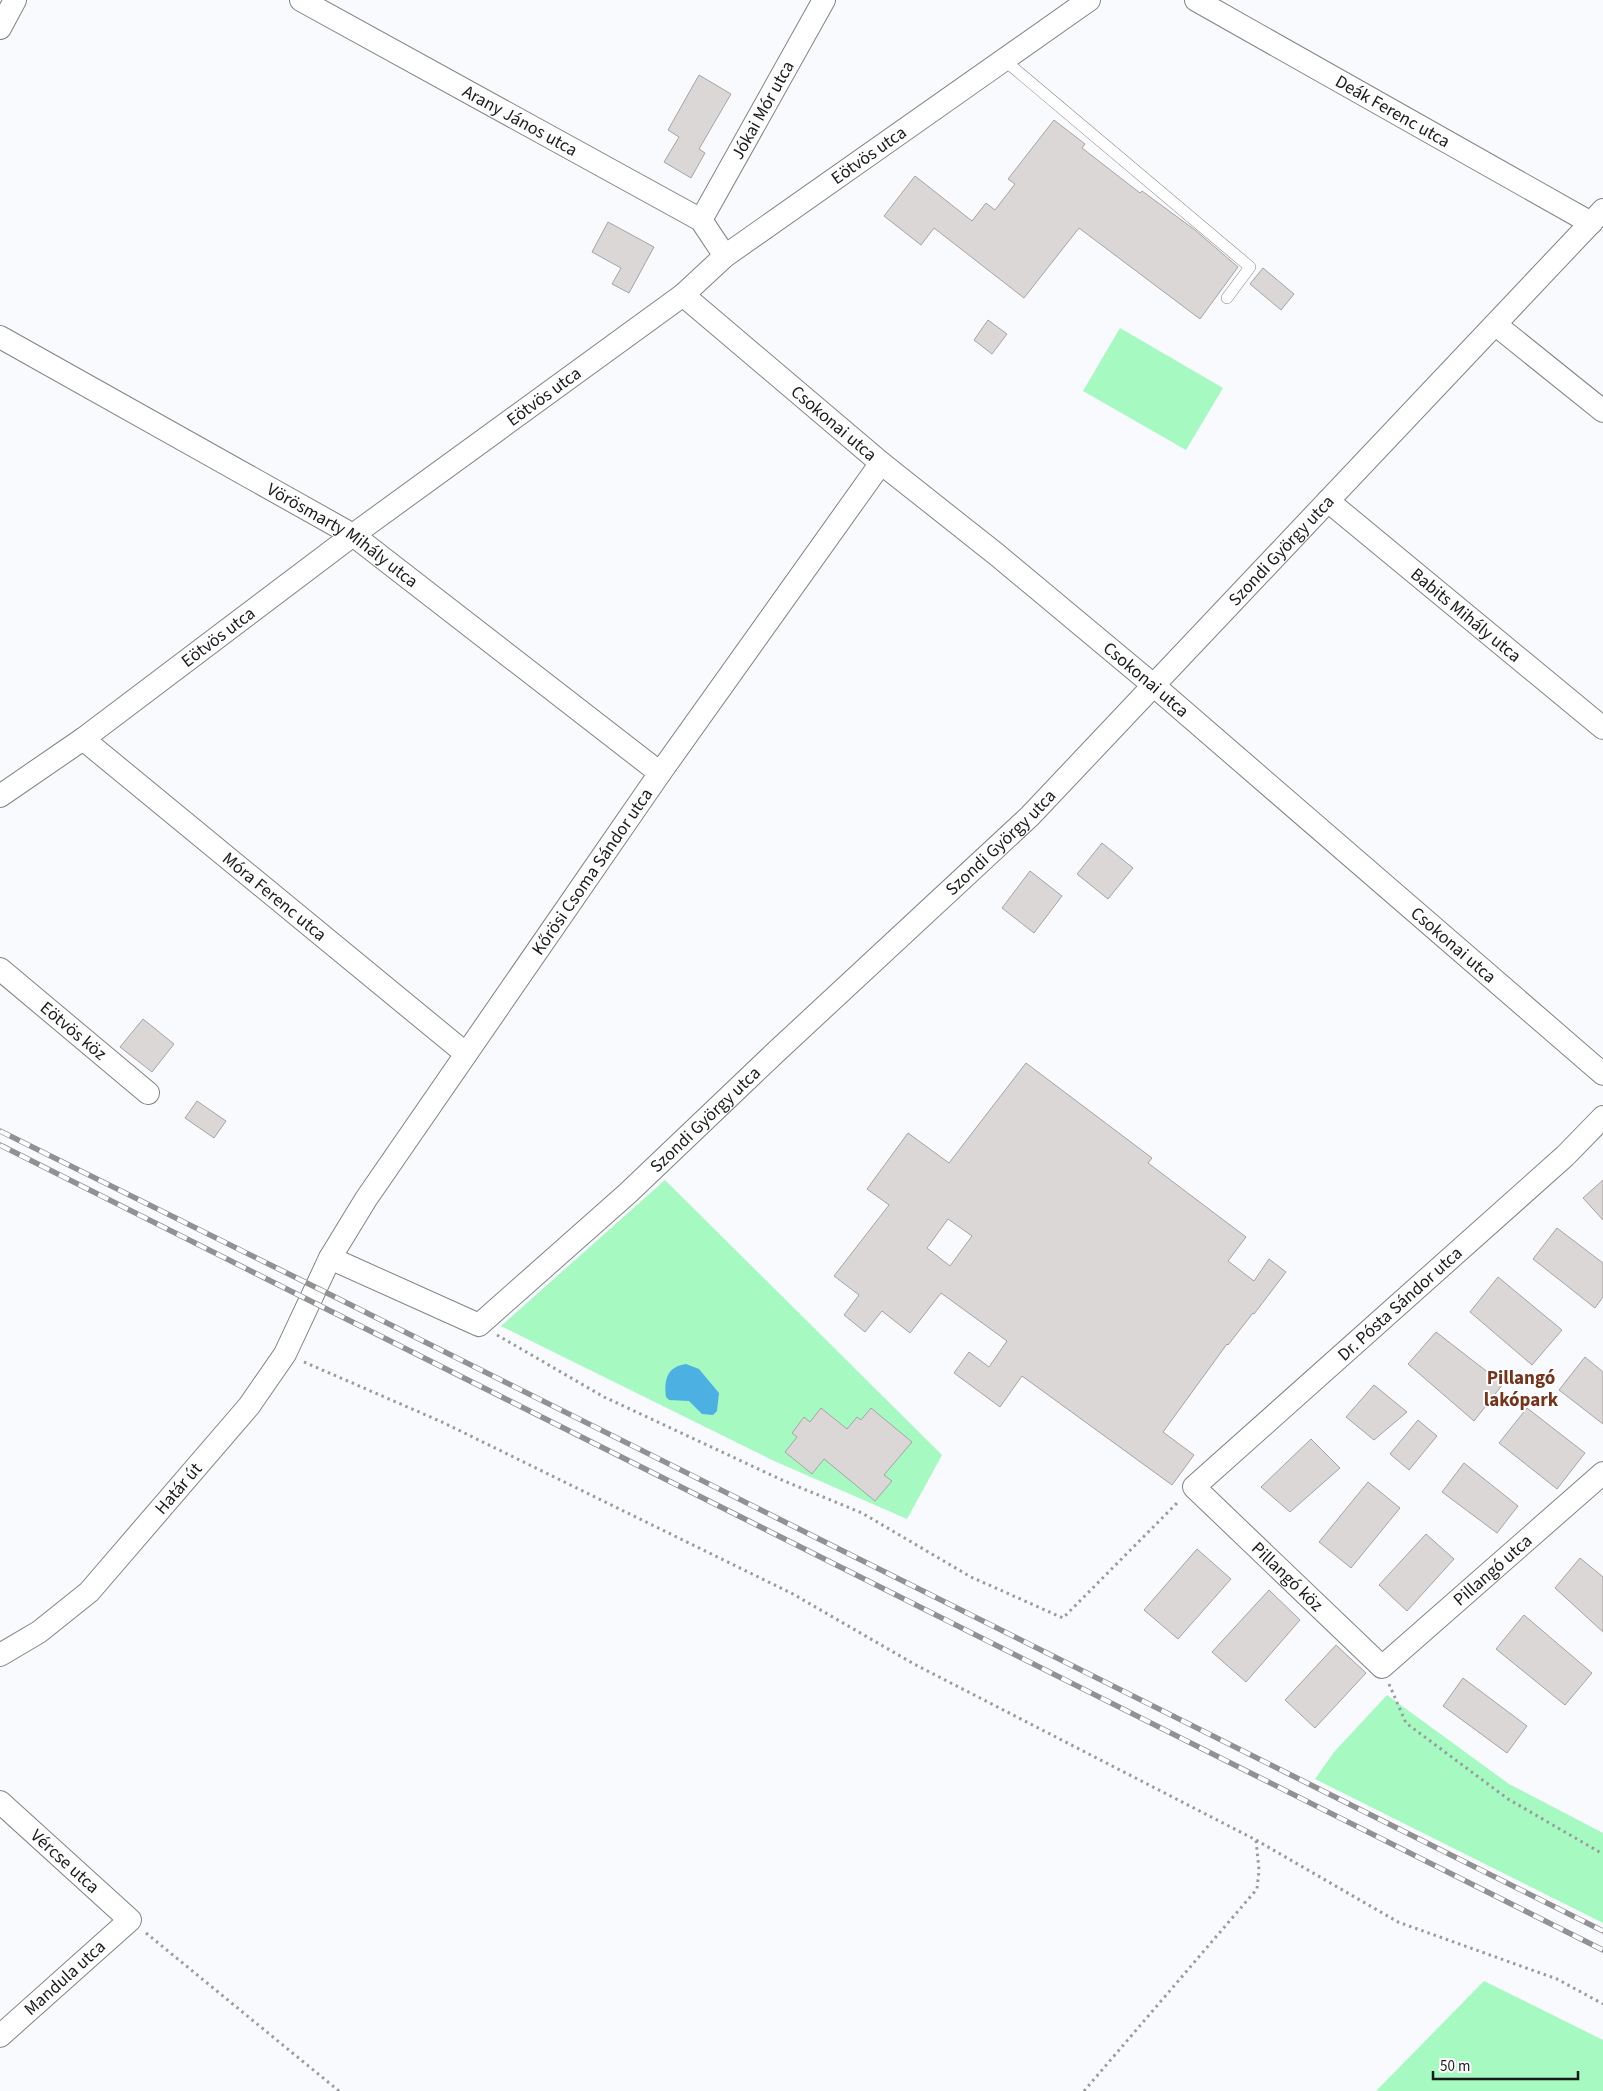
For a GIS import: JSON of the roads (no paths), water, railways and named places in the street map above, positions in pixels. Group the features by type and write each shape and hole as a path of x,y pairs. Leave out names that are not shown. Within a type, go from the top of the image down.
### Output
{"street":[{"path":"0,28 16,0"},
{"name":"Arany János utca","path":"301,0 701,220 724,256"},
{"name":"Jókai Mór utca","path":"701,220 824,0"},
{"name":"Eötvös utca","path":"0,796 83,740 353,535 683,296 724,256 1089,0"},
{"name":"Deák Ferenc utca","path":"1196,0 1597,216"},
{"name":"Szondi György utca","path":"330,1258 479,1325 628,1193 777,1051 1030,816 1152,684 1496,325 1597,216"},
{"name":"Csokonai utca","path":"683,296 881,463 996,554 1152,684 1603,1074"},
{"path":"1496,325 1603,411"},
{"name":"Vörösmarty Mihály utca","path":"0,337 353,535 660,773"},
{"name":"Kőrösi Csoma Sándor utca","path":"315,1287 366,1198 465,1053 660,773 881,463"},
{"name":"Babits Mihály utca","path":"1328,501 1603,728"},
{"name":"Móra Ferenc utca","path":"83,740 465,1053"},
{"name":"Eötvös köz","path":"0,969 148,1093"},
{"name":"Dr. Pósta Sándor utca","path":"1194,1487 1565,1156 1603,1117"},
{"name":"Határ út","path":"0,1656 39,1632 89,1592 249,1406 285,1354 315,1287"},
{"name":"Pillangó utca","path":"1382,1667 1603,1473"},
{"name":"Pillangó köz","path":"1194,1487 1382,1667"},
{"name":"Vércse utca","path":"0,1802 130,1920"},
{"name":"Mandula utca","path":"0,2036 130,1920"}],"lane":[{"path":"1004,59 1250,267 1227,298"}],"water":[{"path":"686,1364 699,1369 719,1393 717,1411 713,1415 702,1414 689,1401 669,1400 666,1397 666,1379 668,1375 675,1368"}],"railway":[{"path":"0,1131 1603,1931"},
{"path":"0,1145 1603,1950"}],"district":[{"name":"Pillangó lakópark","path":"1521,1389"}]}
